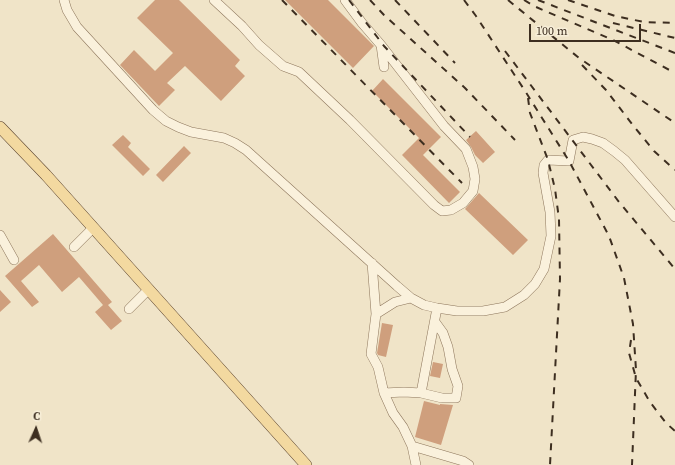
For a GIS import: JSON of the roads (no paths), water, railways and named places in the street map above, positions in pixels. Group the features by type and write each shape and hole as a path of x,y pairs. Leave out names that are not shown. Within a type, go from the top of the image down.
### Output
{"main road":[{"path":"0,127 46,175 306,465"}],"lane":[{"path":"64,0 67,10 77,27 153,110 166,121 178,127 190,132 224,138 246,150 411,298 424,305 456,311 483,311 505,307 524,295 535,284 544,269 552,236 550,212 542,173 544,165 548,160 569,161 573,140 583,137 592,139 603,143 614,150 625,160 675,217"},
{"path":"214,0 242,26 258,45 283,66 299,72 350,120 434,205 442,210 451,210 463,203 473,191 475,179 473,167 466,149 444,126 345,0"},
{"path":"380,45 384,67"},
{"path":"74,247 93,228"},
{"path":"0,235 14,260"},
{"path":"372,263 376,314 371,354 378,367 384,393 393,413 403,427 412,446 416,465"},
{"path":"129,309 148,290"},
{"path":"376,314 395,302 411,298"},
{"path":"421,393 437,308"},
{"path":"384,393 421,393 442,398 456,398 458,386 452,369 448,347 443,333 435,322"},
{"path":"412,446 463,461 469,465"}],"railway":[{"path":"282,0 462,183"},
{"path":"349,0 384,46 470,137"},
{"path":"370,0 384,15 465,88 515,140"},
{"path":"395,0 455,63"},
{"path":"464,0 527,94 569,161 609,236 624,278 633,324 636,370 632,465"},
{"path":"508,0 579,58 675,123"},
{"path":"524,0 536,7 613,40 675,73"},
{"path":"538,0 675,53"},
{"path":"568,0 615,16 644,22 675,23"},
{"path":"613,23 675,38"},
{"path":"505,51 619,202 675,269"},
{"path":"582,65 606,90 654,151 675,170"},
{"path":"528,98 530,113 548,160 555,189 559,219 560,279 550,465"},
{"path":"631,340 629,353 636,378 650,402 666,423 675,431"}]}
